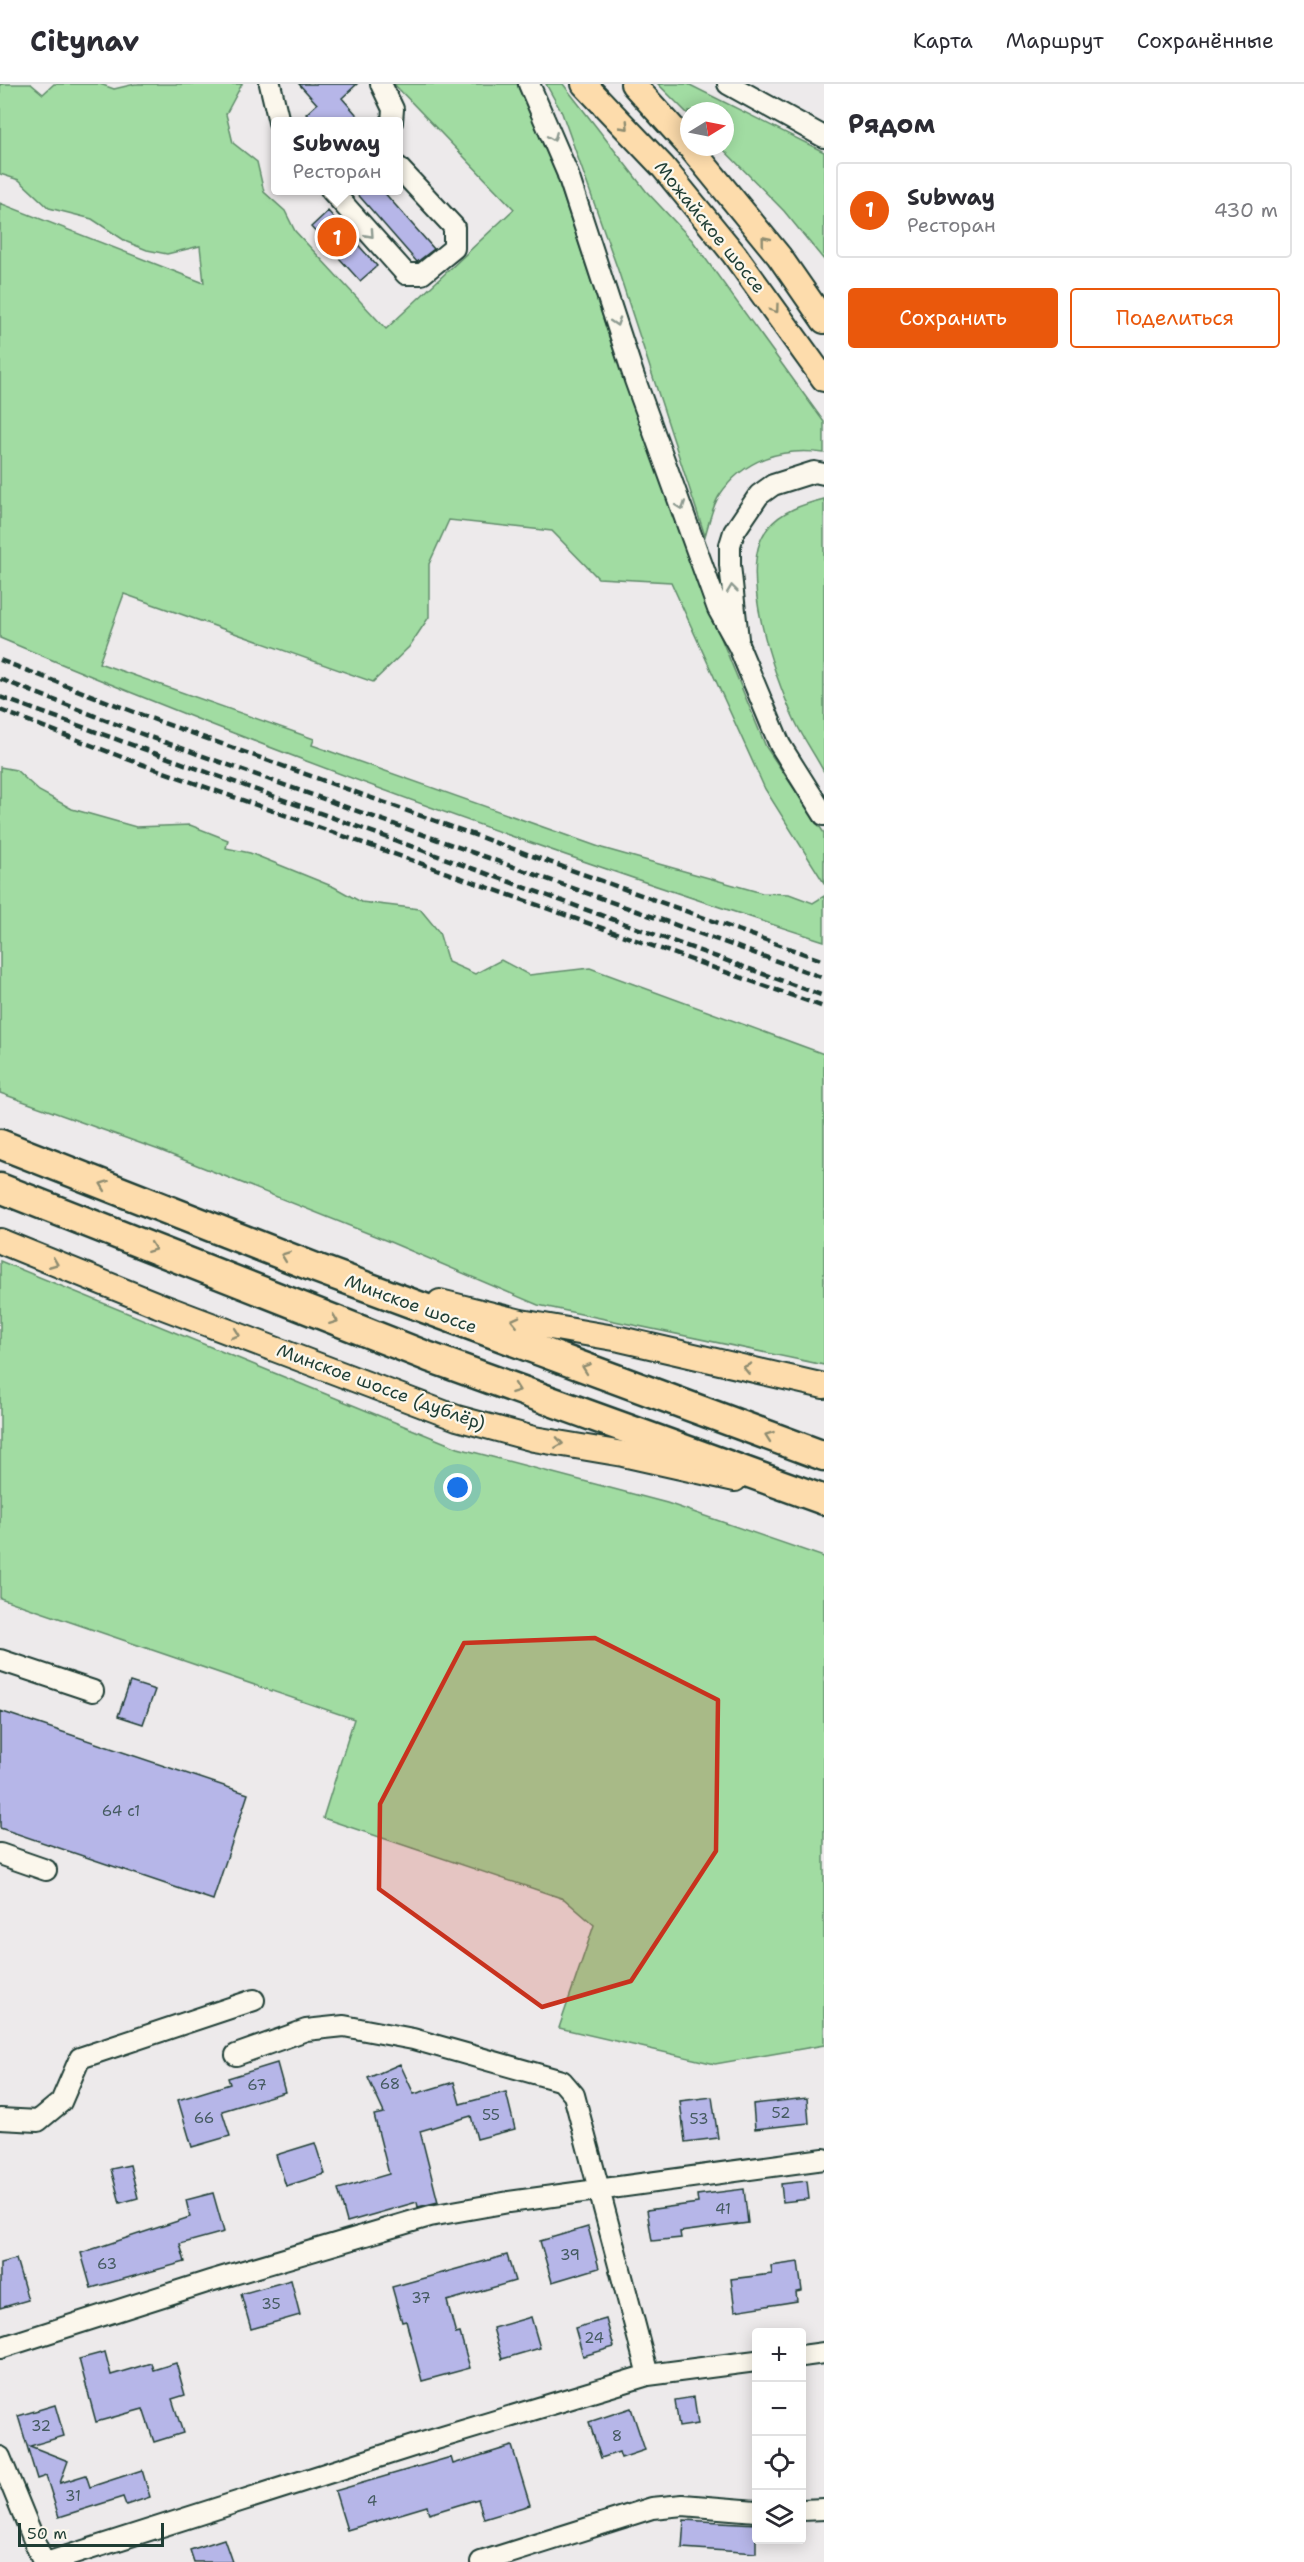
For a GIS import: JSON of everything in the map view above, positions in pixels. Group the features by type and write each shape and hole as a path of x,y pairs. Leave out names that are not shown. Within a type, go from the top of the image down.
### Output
{"highway":[{"name":"Минское шоссе","path":"0,1144 316,1268 824,1456"},
{"path":"0,1188 429,1357 818,1498"}],"main road":[{"name":"Можайское шоссе","path":"584,84 663,167 720,237 824,379"},
{"name":"Можайское шоссе","path":"633,84 680,137"},
{"name":"Можайское шоссе","path":"696,156 779,256 824,321"},
{"name":"Минское шоссе (дублёр)","path":"0,1241 158,1305 457,1418 534,1439 623,1454 818,1498"},
{"path":"316,1268 521,1322 620,1339 824,1386"}],"street":[{"path":"270,84 278,117"},
{"path":"381,84 393,109 392,117"},
{"path":"529,84 567,172 635,380 718,609 739,647 780,745 824,815"},
{"path":"728,84 824,137"},
{"path":"792,120 824,129"},
{"path":"335,195 406,274 422,274 454,248 454,227 403,171"},
{"path":"739,647 730,565 730,545 734,531 759,495 773,485 814,472 824,474"},
{"path":"0,1660 93,1691"},
{"path":"0,1854 45,1870"},
{"path":"0,2119 38,2121 61,2102 80,2058 255,2000"},
{"path":"236,2055 306,2030 344,2026 412,2039 562,2081 574,2094 648,2375"},
{"path":"0,2348 210,2281 430,2216 598,2189 824,2159"},
{"path":"806,2355 824,2353"},
{"path":"49,2562 416,2445 648,2375 752,2362"},
{"path":"0,2457 43,2562"},
{"path":"481,2562 652,2508 683,2505 752,2511"},
{"path":"806,2510 824,2509"}],"highlighted area":[{"path":"595,1638 718,1700 716,1851 631,1981 542,2007 379,1889 380,1804 464,1643"}],"green space":[{"path":"0,84 31,84 43,94 54,84 100,84 114,89 135,84 242,84 226,114 233,143 257,162 264,192 285,211 295,231 386,329 514,209 394,84 517,84 556,174 615,354 704,597 766,747 824,833 824,883 765,789 671,582 598,578 552,531 449,520 429,564 429,617 409,647 373,682 124,594 99,663 314,739 312,745 602,848 762,893 789,894 813,903 824,896 824,941 616,872 409,799 203,721 0,638 0,203 204,283 200,246 167,254 147,250 127,242 92,219 49,208 19,180 0,174"},
{"path":"546,84 563,84 646,191 692,240 824,422 824,453 779,454 765,458 740,473 719,496 705,536 618,270 562,113"},
{"path":"658,84 688,84 724,102 680,102 680,106"},
{"path":"734,107 824,152 824,260 784,211 730,156 734,156"},
{"path":"824,499 824,772 795,721 778,679 762,623 755,569 759,546 773,522 793,509"},
{"path":"0,767 16,770 39,791 72,809 136,827 190,825 228,840 226,848 250,853 334,887 361,902 420,909 439,932 448,962 475,974 501,960 529,975 590,968 824,1054 824,1365 538,1305 390,1242 159,1150 0,1093"},
{"path":"0,1261 458,1448 667,1503 824,1557 824,2045 715,2064 559,2028 594,1925 564,1899 323,1818 354,1719 0,1598"}],"building":[{"path":"299,84 357,84 342,98 359,117 309,117 306,114 317,104"},
{"path":"358,195 386,195 434,249 417,262"},
{"path":"328,211 377,266 360,281 311,227"},
{"path":"130,1682 155,1690 143,1724 118,1716"},
{"path":"0,1711 248,1794 213,1900 0,1828"},
{"path":"277,2063 285,2092 222,2111 230,2136 192,2147 178,2100 230,2084 228,2078"},
{"path":"400,2064 414,2094 454,2082 460,2104 506,2092 515,2129 477,2139 471,2116 420,2131 438,2202 418,2207 417,2202 347,2222 338,2189 389,2174 374,2115 384,2113 368,2078"},
{"path":"712,2097 718,2138 685,2142 680,2101"},
{"path":"807,2098 809,2123 755,2129 753,2104"},
{"path":"315,2143 325,2174 286,2186 276,2155"},
{"path":"130,2165 138,2198 120,2203 111,2169"},
{"path":"807,2181 809,2199 783,2202 781,2184"},
{"path":"744,2189 748,2223 680,2232 681,2238 652,2241 647,2210 698,2203 697,2195"},
{"path":"213,2193 224,2232 180,2244 185,2262 91,2288 81,2253 190,2217 186,2200"},
{"path":"588,2227 599,2268 552,2282 540,2241"},
{"path":"507,2255 515,2281 447,2301 456,2334 460,2333 470,2368 422,2381 406,2321 402,2322 392,2287"},
{"path":"16,2259 28,2300 0,2308 0,2263"},
{"path":"798,2262 802,2291 796,2292 797,2301 735,2311 731,2279 772,2274 771,2266"},
{"path":"291,2280 300,2315 251,2329 241,2294"},
{"path":"531,2317 540,2348 502,2359 493,2328"},
{"path":"606,2319 614,2347 583,2356 575,2328"},
{"path":"105,2352 111,2375 151,2363 153,2370 176,2363 185,2395 172,2399 183,2433 154,2442 143,2409 96,2422 79,2359"},
{"path":"694,2397 698,2424 679,2427 675,2400"},
{"path":"55,2405 64,2436 30,2446 68,2461 60,2483 86,2475 90,2487 142,2470 150,2497 126,2505 123,2497 59,2517 46,2476 37,2479 18,2416"},
{"path":"631,2408 645,2450 621,2458 619,2452 601,2458 589,2422"},
{"path":"512,2446 530,2505 484,2519 478,2499 429,2514 427,2506 347,2530 335,2491 451,2457 453,2464"},
{"path":"684,2520 752,2524 752,2544 756,2544 756,2553 682,2548"},
{"path":"224,2539 232,2562 194,2562 190,2550"}],"railway":[{"path":"0,660 147,717 824,961"},
{"path":"0,679 139,733 824,978"},
{"path":"0,697 824,996"},
{"path":"0,710 127,759 824,1007"}],"place":[{"name":"Subway","path":"337,237"}]}
